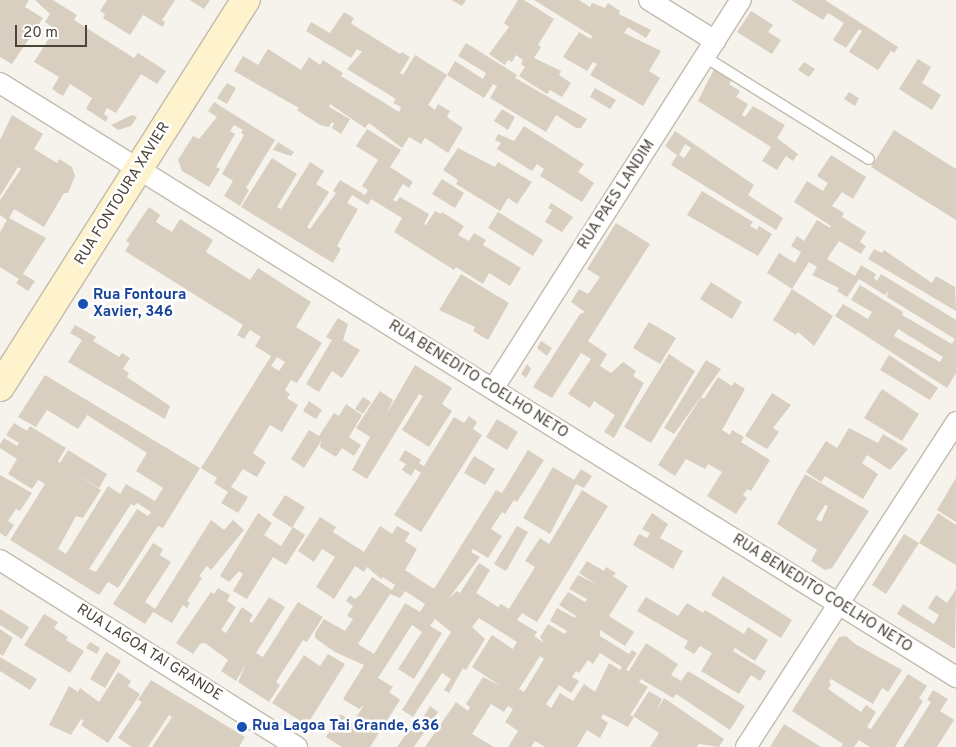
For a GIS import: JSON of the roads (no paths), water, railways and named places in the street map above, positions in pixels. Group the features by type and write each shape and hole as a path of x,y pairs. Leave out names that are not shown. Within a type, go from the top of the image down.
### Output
{"main road":[{"name":"RUA FONTOURA XAVIER","path":"0,387 246,0"}],"street":[{"path":"649,0 710,49"},
{"name":"RUA PAES LANDIM","path":"493,389 740,0"},
{"name":"RUA BENEDITO COELHO NETO","path":"0,83 956,677"},
{"path":"746,747 840,605 956,422"},
{"name":"RUA LAGOA TAI GRANDE","path":"0,560 284,744"}],"lane":[{"path":"710,49 869,159"}],"place":[{"name":"Rua Fontoura Xavier, 346","path":"83,304"},
{"name":"Rua Lagoa Tai Grande, 636","path":"242,727"}]}
